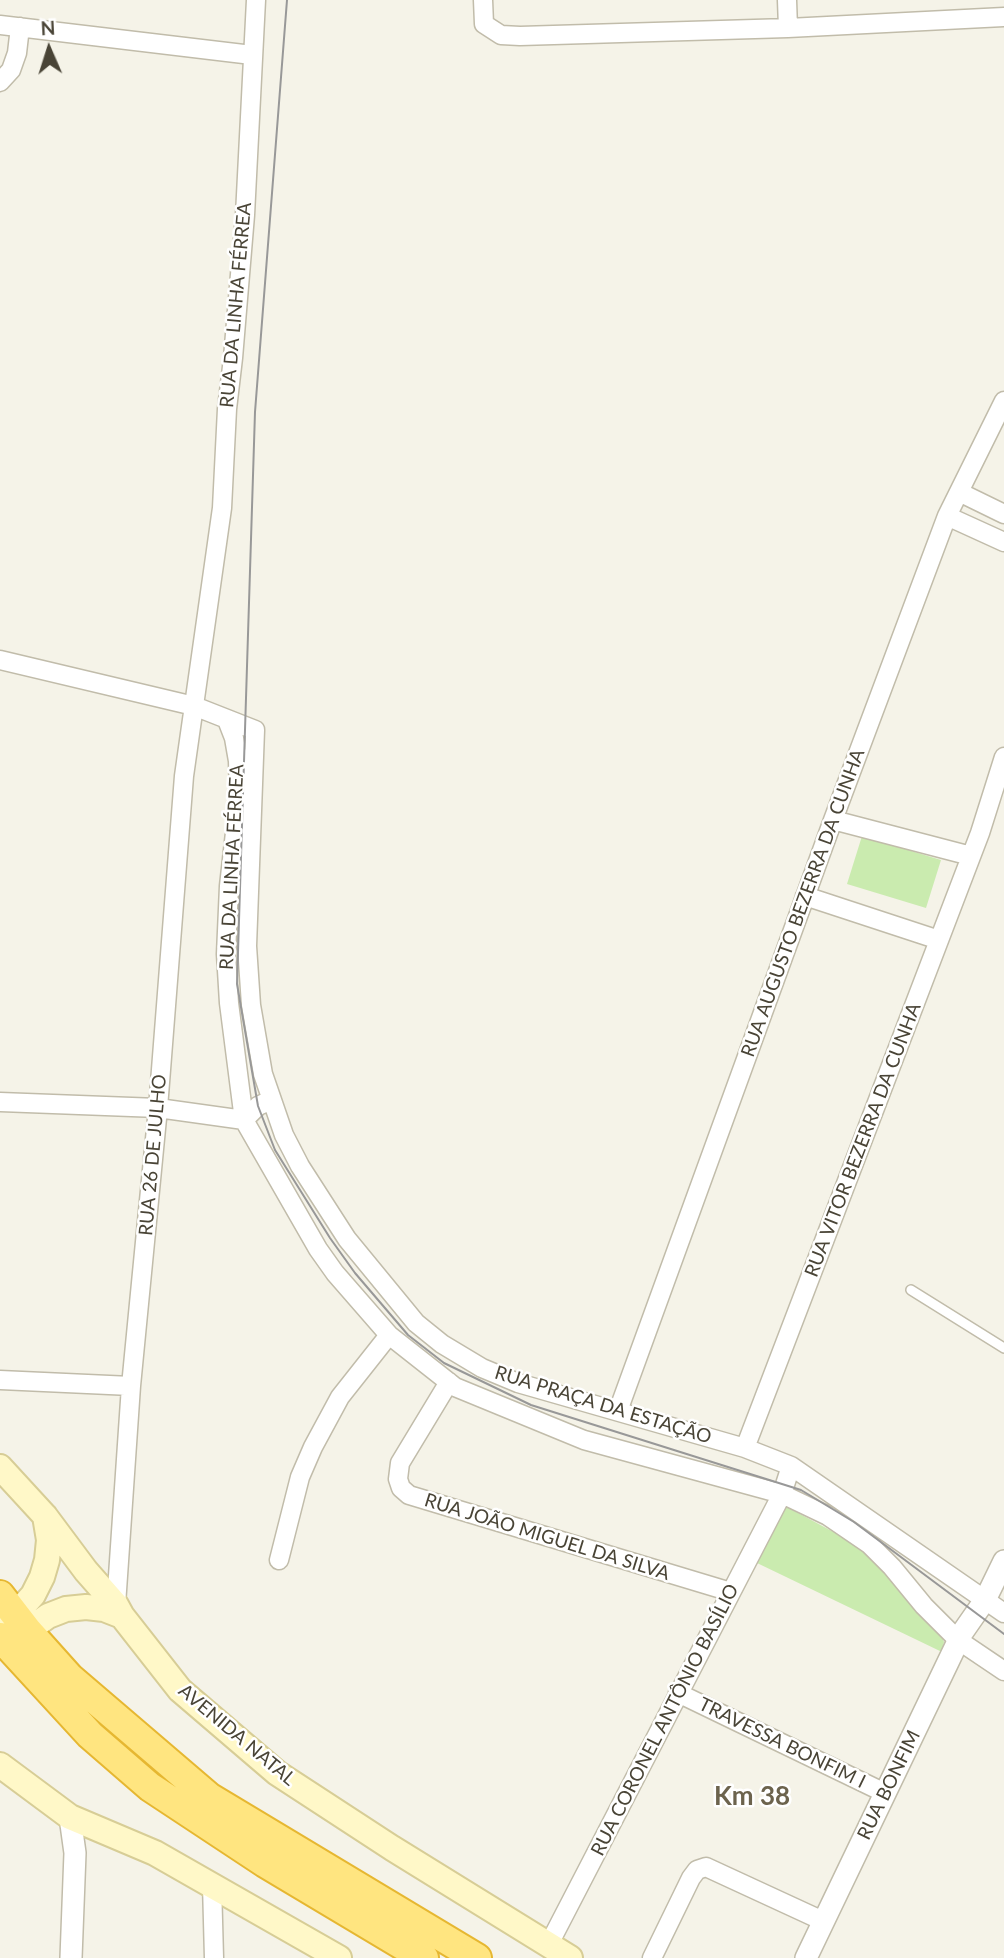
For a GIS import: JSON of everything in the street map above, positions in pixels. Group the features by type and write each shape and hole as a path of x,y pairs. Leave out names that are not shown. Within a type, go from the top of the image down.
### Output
{"highway":[{"path":"7,1629 46,1684 90,1735 150,1787 265,1863 424,1958"},
{"path":"7,1629 70,1678 209,1797 477,1958"}],"main road":[{"name":"AVENIDA NATAL","path":"0,1467 44,1516 180,1690 277,1773 559,1952"},
{"path":"7,1629 33,1595 42,1577 49,1540 44,1516"},
{"path":"7,1629 66,1609 119,1610"},
{"path":"0,1765 70,1817 155,1853 339,1958"}],"street":[{"name":"RUA DA LINHA FÉRREA","path":"194,706 222,508 227,409 245,215 256,0"},
{"path":"483,0 484,24 501,35 520,36 788,28 1004,17"},
{"path":"787,0 788,28"},
{"path":"0,24 253,55"},
{"path":"0,82 11,70 17,52 20,27"},
{"name":"RUA AUGUSTO BEZERRA DA CUNHA","path":"618,1411 833,820 947,516 1004,401"},
{"path":"959,492 1004,514"},
{"path":"947,516 1004,542"},
{"path":"0,660 194,706 227,720"},
{"name":"RUA 26 DE JULHO","path":"119,1610 131,1385 158,1108 184,776 194,706"},
{"name":"RUA DA LINHA FÉRREA","path":"227,720 239,761 239,797 229,886 226,954 229,1003 244,1120 318,1249 335,1273 388,1335 452,1385"},
{"name":"RUA PRAÇA DA ESTAÇÃO","path":"227,720 255,730 247,946 255,1037 271,1100 284,1135 321,1200 347,1239 416,1322 442,1344 482,1368 518,1383 745,1448 791,1466 980,1607 1004,1613"},
{"name":"RUA VITOR BEZERRA DA CUNHA","path":"981,833 1004,757"},
{"name":"RUA VITOR BEZERRA DA CUNHA","path":"745,1448 971,856 1004,792"},
{"path":"833,820 971,856"},
{"path":"806,896 939,940"},
{"path":"0,1102 158,1108 244,1120 258,1106 271,1100"},
{"path":"279,1560 299,1477 313,1447 340,1397 388,1335"},
{"path":"0,1380 131,1385"},
{"name":"RUA PRAÇA DA ESTAÇÃO","path":"452,1385 584,1440 782,1494 828,1516 869,1544 958,1640 1004,1671"},
{"name":"RUA JOÃO MIGUEL DA SILVA","path":"452,1385 400,1463 398,1479 401,1488 409,1495 731,1592"},
{"name":"RUA CORONEL ANTÔNIO BASÍLIO","path":"559,1952 678,1693 782,1494 791,1466"},
{"name":"RUA BONFIM","path":"806,1958 958,1640 980,1607 1004,1561"},
{"name":"TRAVESSA BONFIM I","path":"678,1693 885,1793"},
{"path":"70,1817 75,1853 71,1958"},
{"path":"652,1958 691,1878 696,1870 706,1867 823,1921"},
{"path":"212,1884 214,1958"}],"lane":[{"path":"911,1290 1004,1349"}],"green space":[{"path":"862,836 941,860 926,908 847,884"},
{"path":"785,1506 873,1556 941,1633 944,1642 942,1652 757,1563"}],"tram line":[{"path":"287,0 255,412 237,984 258,1106 275,1150 355,1273 408,1335 444,1363 531,1405 801,1490 854,1522 1004,1634"}],"district":[{"name":"Km 38","path":"752,1797"}]}
